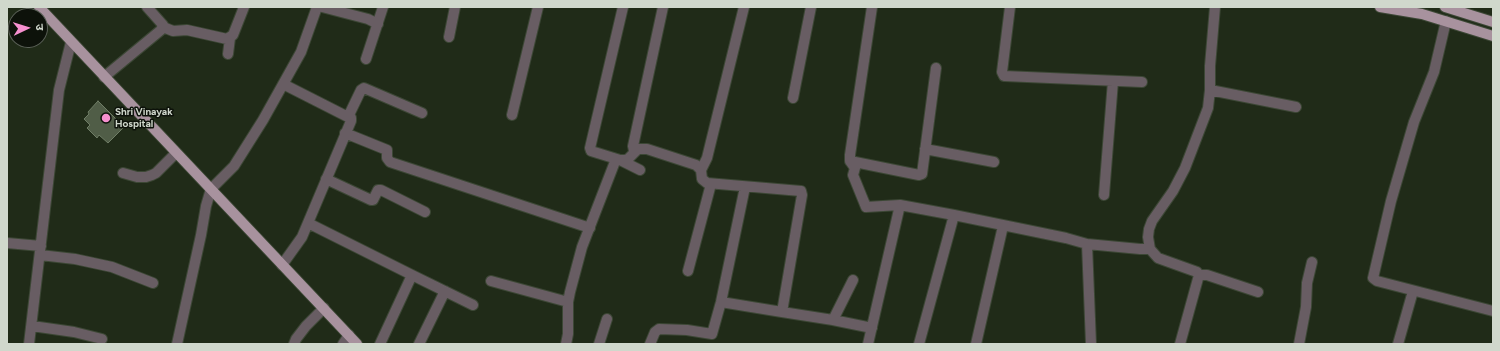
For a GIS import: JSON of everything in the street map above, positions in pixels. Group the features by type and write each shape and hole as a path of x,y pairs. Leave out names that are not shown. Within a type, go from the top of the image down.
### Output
{"main road":[{"path":"39,7 324,308 346,340 357,344"},
{"path":"1380,7 1422,14 1493,36"},
{"path":"1451,8 1493,22"}],"street":[{"path":"147,7 163,25 163,27 173,31 187,30 227,39 230,38"},
{"path":"228,54 230,38 233,35 244,7"},
{"path":"177,344 206,206 211,189 234,166 263,120 300,52 317,7"},
{"path":"322,7 368,19 378,24"},
{"path":"366,59 383,7"},
{"path":"449,37 455,7"},
{"path":"512,115 538,7"},
{"path":"624,7 590,148 591,151 595,153 618,159 640,170"},
{"path":"634,151 633,146 663,7"},
{"path":"744,7 707,158 701,170 702,179 707,184 799,190 802,193 782,312"},
{"path":"793,98 811,7"},
{"path":"872,7 850,156 850,161 855,168 853,175 866,207 900,205 1066,238 1087,244 1150,249"},
{"path":"1010,7 1002,72 1004,76 1142,82"},
{"path":"1215,7 1210,66 1210,101 1205,119 1185,168 1173,191 1152,221 1148,237 1150,249 1158,258 1197,272 1199,275 1207,275 1258,292"},
{"path":"1446,22 1434,72 1414,122 1391,201 1373,278 1377,282 1493,311"},
{"path":"104,77 162,30 163,27"},
{"path":"29,344 60,90 72,42"},
{"path":"850,161 921,174 936,68"},
{"path":"1104,195 1112,81"},
{"path":"282,265 298,243 308,223 351,121 351,118 283,84"},
{"path":"348,117 361,90 364,88 422,114"},
{"path":"1210,90 1296,107"},
{"path":"345,133 387,150 387,158 390,162 590,228"},
{"path":"925,149 994,162"},
{"path":"618,159 628,159 634,151 647,150 696,165 701,170"},
{"path":"123,173 137,177 152,175 156,173 176,153"},
{"path":"566,344 568,334 568,302 582,247 618,159"},
{"path":"326,179 372,200 378,190 381,190 425,212"},
{"path":"688,271 711,184"},
{"path":"650,344 655,332 659,329 687,330 712,334 721,302 745,187"},
{"path":"868,344 900,205"},
{"path":"918,344 954,215"},
{"path":"308,223 474,305"},
{"path":"976,344 1003,226"},
{"path":"7,243 75,260 112,267 153,283"},
{"path":"1087,244 1091,344"},
{"path":"1299,344 1306,307 1306,289 1312,262"},
{"path":"380,344 412,275"},
{"path":"1182,343 1199,275"},
{"path":"833,320 853,280"},
{"path":"491,281 568,302"},
{"path":"419,344 445,291"},
{"path":"1398,344 1413,291"},
{"path":"721,302 833,320 872,328"},
{"path":"294,344 306,326 324,308"},
{"path":"599,344 607,319"},
{"path":"32,326 74,332 102,339"}],"building":[{"path":"98,101 124,127 108,143 99,135 97,138 87,128 90,125 84,119"}],"place":[{"name":"Shri Vinayak Hospital","path":"106,118"}]}
